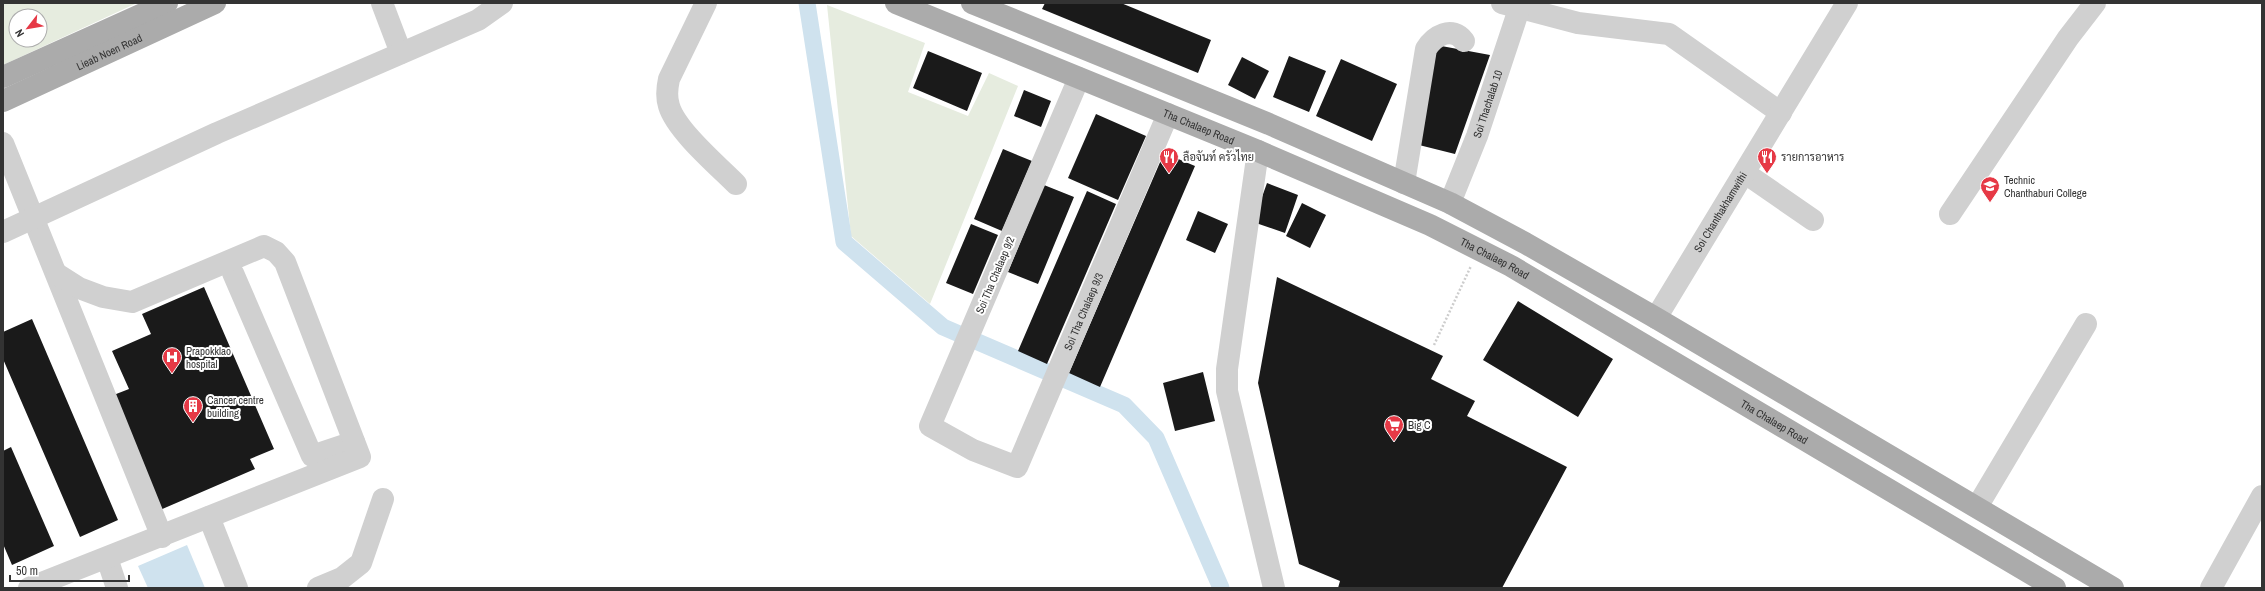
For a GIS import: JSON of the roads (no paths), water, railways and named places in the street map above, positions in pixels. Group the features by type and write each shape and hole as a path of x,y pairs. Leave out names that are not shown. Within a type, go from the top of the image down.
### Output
{"main road":[{"name":"Lieab Noen Road","path":"3,77 167,3"},
{"name":"Lieab Noen Road","path":"3,101 215,3"},
{"name":"Tha Chalaep Road","path":"896,3 1258,151 1430,225 1511,266 1640,344 2055,588"},
{"path":"972,3 1269,124 1450,203 1525,243 1656,318 2113,588"},
{"path":"1258,151 1269,124"},
{"path":"1640,344 1656,318"}],"street":[{"path":"382,3 401,53"},
{"path":"3,232 217,133 478,20 502,3"},
{"path":"706,3 669,79 667,92 668,105 674,118 683,130 736,184"},
{"name":"Soi Chanthakhamwithi","path":"1656,318 1847,3"},
{"path":"1950,214 2068,38 2095,3"},
{"path":"1515,5 1578,23 1669,34 1781,113"},
{"name":"Soi Thachalab 10","path":"1450,203 1477,136 1515,5"},
{"path":"1404,183 1426,49 1434,37 1441,34 1455,34 1464,41"},
{"name":"Soi Tha Chalaep 9/2","path":"973,450 930,426 1079,78"},
{"name":"Soi Tha Chalaep 9/3","path":"973,450 1017,467 1168,114"},
{"path":"3,143 162,537"},
{"path":"1258,151 1227,369 1227,391 1274,588"},
{"path":"1745,172 1813,220"},
{"path":"29,588 162,537 360,457 285,262 276,252 264,246 132,302 103,297 85,290 56,274"},
{"path":"233,273 312,456 354,442"},
{"path":"1977,507 2086,324"},
{"path":"2211,588 2262,496"},
{"path":"318,588 342,578 361,563 383,499"},
{"path":"209,517 237,588"},
{"path":"107,558 117,588"}],"water":[{"path":"187,545 205,588 148,588 138,566"}],"waterway":[{"path":"807,3 844,242 943,327 1124,405 1156,438 1221,588"}],"place":[{"name":"ลือจันท์ ครัวไทย","path":"1169,174"},
{"name":"รายการอาหาร","path":"1767,174"},
{"name":"Technic Chanthaburi College","path":"1990,203"},
{"name":"Prapokklao hospital","path":"172,374"},
{"name":"Cancer centre building","path":"193,423"},
{"name":"Big C","path":"1394,442"}]}
